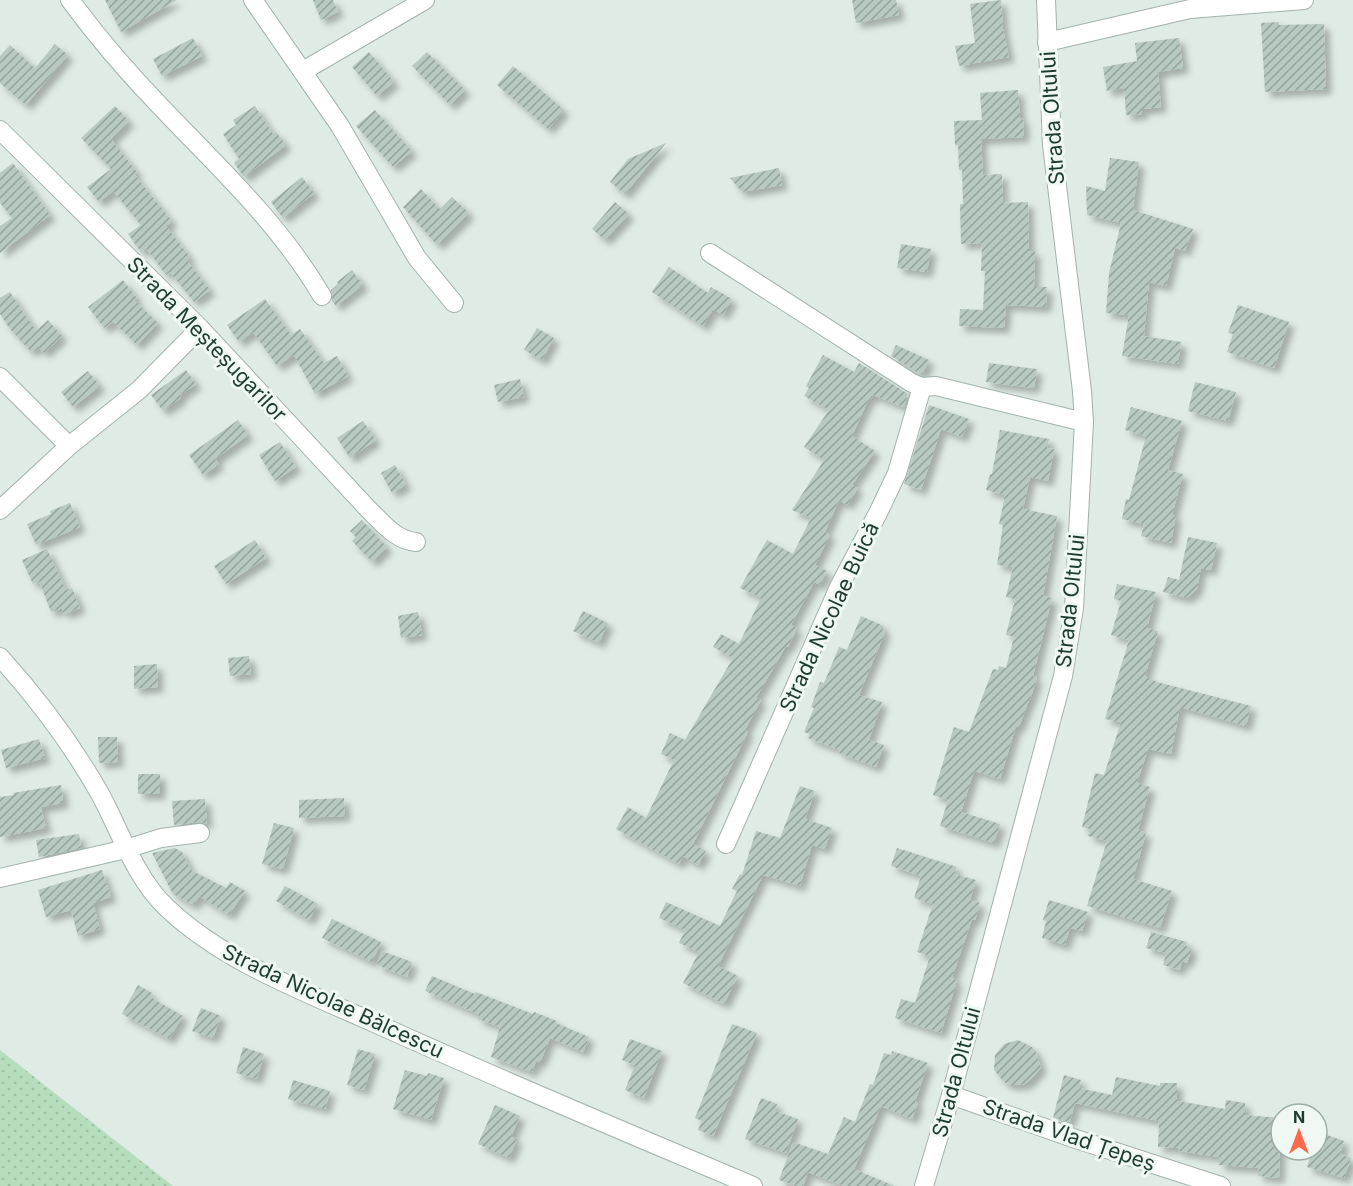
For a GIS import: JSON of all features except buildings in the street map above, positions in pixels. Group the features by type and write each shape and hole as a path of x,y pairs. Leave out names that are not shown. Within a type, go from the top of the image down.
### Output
{"street":[{"path":"70,0 106,46 160,106 255,203 304,266 322,296"},
{"path":"253,0 340,126 417,258 454,303"},
{"path":"303,71 425,0"},
{"name":"Strada Oltului","path":"924,1186 951,1095 1063,676 1074,608 1084,422 1052,145 1046,0"},
{"path":"1047,42 1214,3 1304,0"},
{"name":"Strada Meșteșugarilor","path":"0,130 200,328 369,510 395,535 406,541 416,542"},
{"path":"710,254 912,383 922,387 936,386 1084,422"},
{"path":"0,510 69,446 139,390 200,328"},
{"path":"0,377 69,446"},
{"name":"Strada Nicolae Buică","path":"726,844 839,587 897,473 922,387"},
{"name":"Strada Nicolae Bălcescu","path":"0,657 31,691 75,752 100,793 126,849 164,906 209,940 254,967 467,1064 753,1186"},
{"path":"0,878 126,849 161,838 200,832"},
{"name":"Strada Vlad Țepeș","path":"951,1095 1221,1186"}],"green space":[{"path":"0,1050 173,1186 0,1186"}]}
